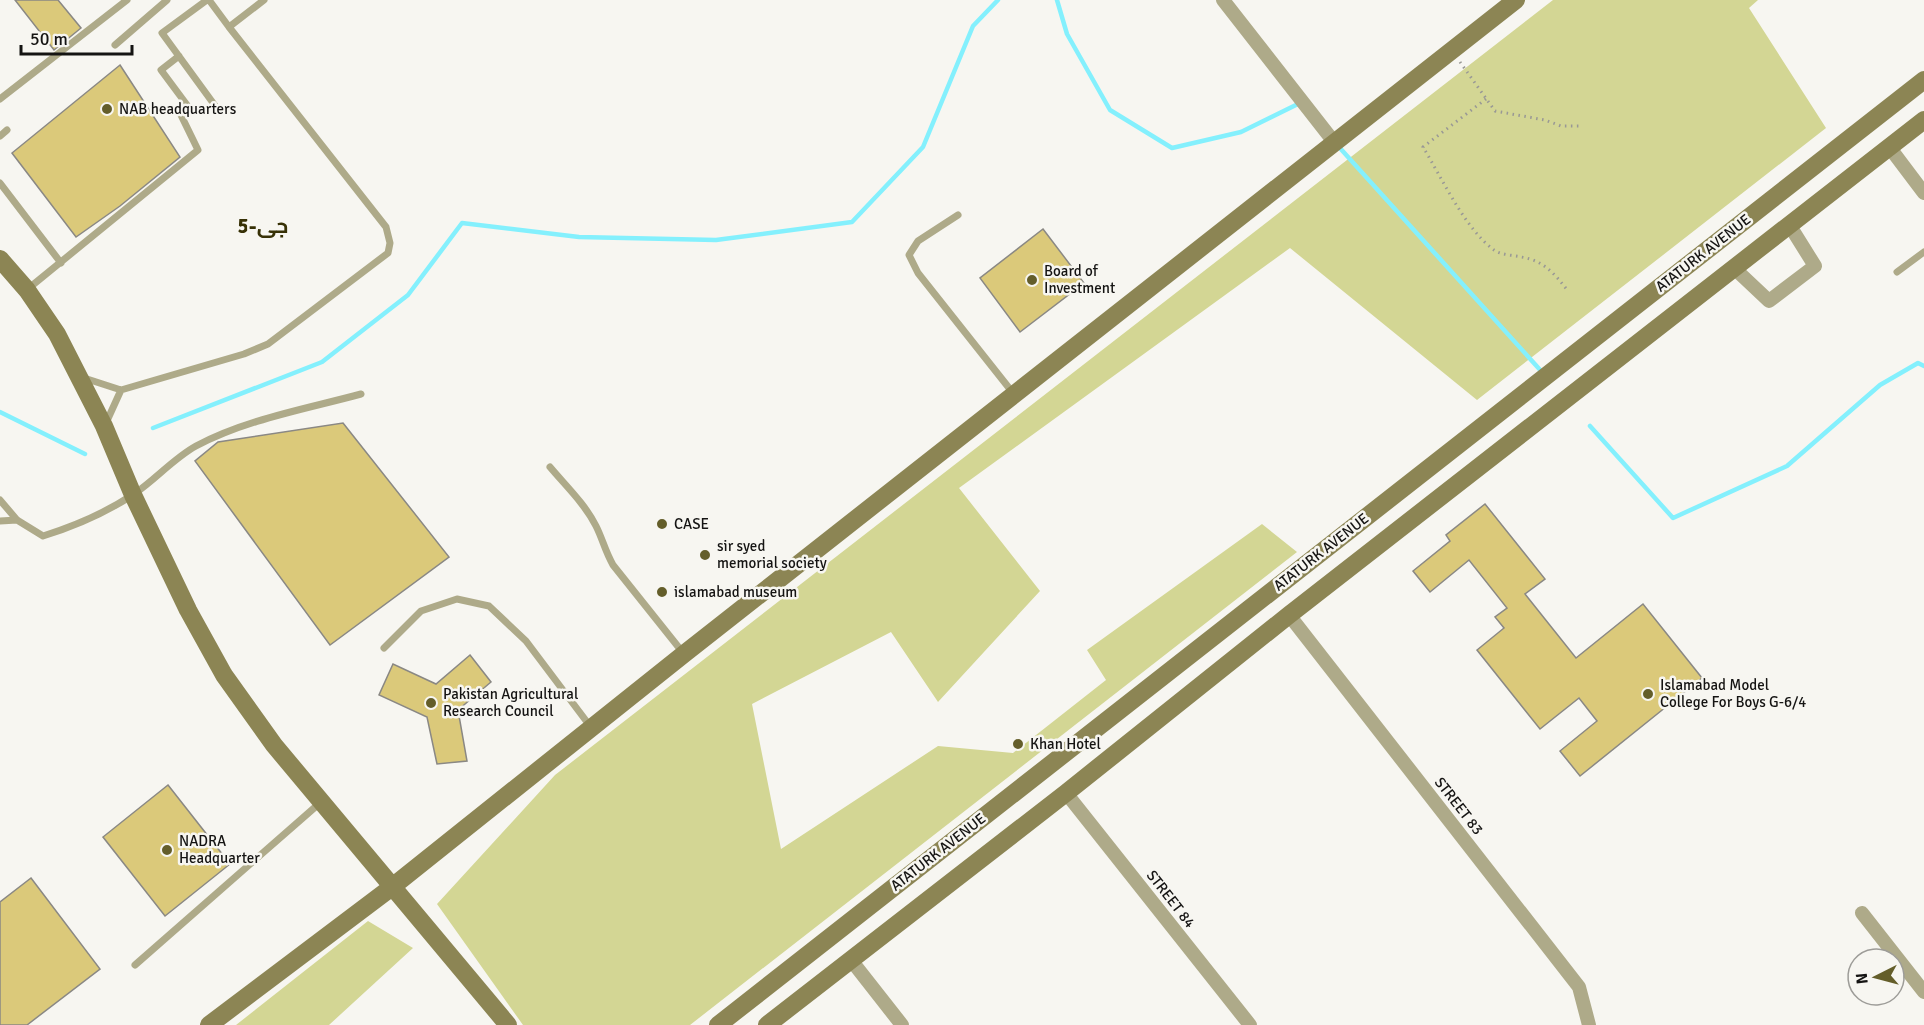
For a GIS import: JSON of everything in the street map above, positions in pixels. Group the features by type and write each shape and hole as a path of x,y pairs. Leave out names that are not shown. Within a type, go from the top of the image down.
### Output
{"street":[{"path":"1222,0 1334,142"},
{"path":"209,1025 392,887 684,654 1516,0"},
{"name":"ATATURK AVENUE","path":"718,1025 1924,80"},
{"name":"ATATURK AVENUE","path":"767,1025 1924,120"},
{"path":"1890,148 1924,193"},
{"path":"1734,268 1769,301 1815,266 1790,226"},
{"path":"0,259 27,290 57,334 104,426 132,495 188,610 224,675 274,744 321,802 508,1025"},
{"path":"1321,551 1342,574"},
{"name":"STREET 83","path":"1289,615 1580,987 1589,1025"},
{"name":"STREET 84","path":"1066,793 1250,1025"},
{"path":"1862,913 1924,992"},
{"path":"851,960 902,1025"}],"lane":[{"path":"0,99 127,0"},
{"path":"114,45 167,0"},
{"path":"79,376 122,390 244,354 268,344 388,253 390,243 386,227 208,0 162,33 216,107"},
{"path":"229,27 264,0"},
{"path":"27,290 198,150 179,111 187,105 160,70 179,56"},
{"path":"0,136 7,130"},
{"path":"0,183 61,263"},
{"path":"958,215 918,241 909,255 918,273 1014,395"},
{"path":"1897,272 1924,252"},
{"path":"104,426 122,390"},
{"path":"0,500 17,520 43,536 74,526 132,495 193,448 214,437 242,426 361,394"},
{"path":"550,467 588,512 597,528 604,551 613,565 684,654"},
{"path":"0,521 17,520"},
{"path":"384,648 421,611 457,599 489,606 526,641 592,728"},
{"path":"135,964 321,802"}],"path":[{"path":"1452,50 1492,109 1501,113 1545,120 1561,126 1581,126"},
{"path":"1486,99 1423,147 1473,230 1485,242 1497,252 1526,257 1543,264 1555,273 1568,291"}],"green space":[{"path":"1553,0 1758,0 1749,8 1826,128 1477,400 1290,248 959,488 1040,591 938,702 891,632 752,704 781,849 938,746 1013,753 1106,680 1087,650 1262,524 1297,552 690,1025 523,1025 437,904 555,775"},
{"path":"368,921 413,948 329,1025 236,1025"}],"building":[{"path":"15,0 58,0 81,28 54,50"},
{"name":"NAB headquarters","path":"120,65 180,157 120,206 76,237 12,153"},
{"name":"Board of Investment","path":"1043,229 1084,283 1020,332 980,278"},
{"path":"343,423 449,557 330,645 195,461 218,442"},
{"name":"Islamabad Model College For Boys G-6/4","path":"1485,504 1545,579 1525,594 1576,658 1643,604 1702,678 1580,776 1560,751 1597,721 1579,698 1540,729 1477,650 1504,628 1495,617 1507,608 1469,560 1430,592 1413,571 1450,541 1446,535"},
{"name":"Pakistan Agricultural Research Council","path":"470,655 491,682 458,710 467,761 437,764 427,717 379,695 393,664 436,684"},
{"name":"NADRA Headquarter","path":"168,785 230,864 165,916 103,837"},
{"path":"31,878 100,969 27,1025 0,1025 0,902"}],"waterway":[{"path":"153,428 322,362 408,295 462,223 579,237 716,240 852,222 923,147 973,26 998,0"},
{"path":"1057,0 1067,34 1110,110 1172,148 1241,132 1300,103 1301,105"},
{"path":"1339,147 1542,372"},
{"path":"1590,426 1673,518 1787,466 1880,385 1918,363 1924,366"},
{"path":"0,412 85,454"}],"place":[{"name":"NAB headquarters","path":"107,109"},
{"name":"Board of Investment","path":"1032,280"},
{"name":"CASE","path":"662,524"},
{"name":"sir syed memorial society","path":"705,555"},
{"name":"islamabad museum","path":"662,592"},
{"name":"Islamabad Model College For Boys G-6/4","path":"1648,694"},
{"name":"Pakistan Agricultural Research Council","path":"431,703"},
{"name":"Khan Hotel","path":"1018,744"},
{"name":"NADRA Headquarter","path":"167,850"}],"district":[{"name":"جی-5","path":"263,226"}]}
